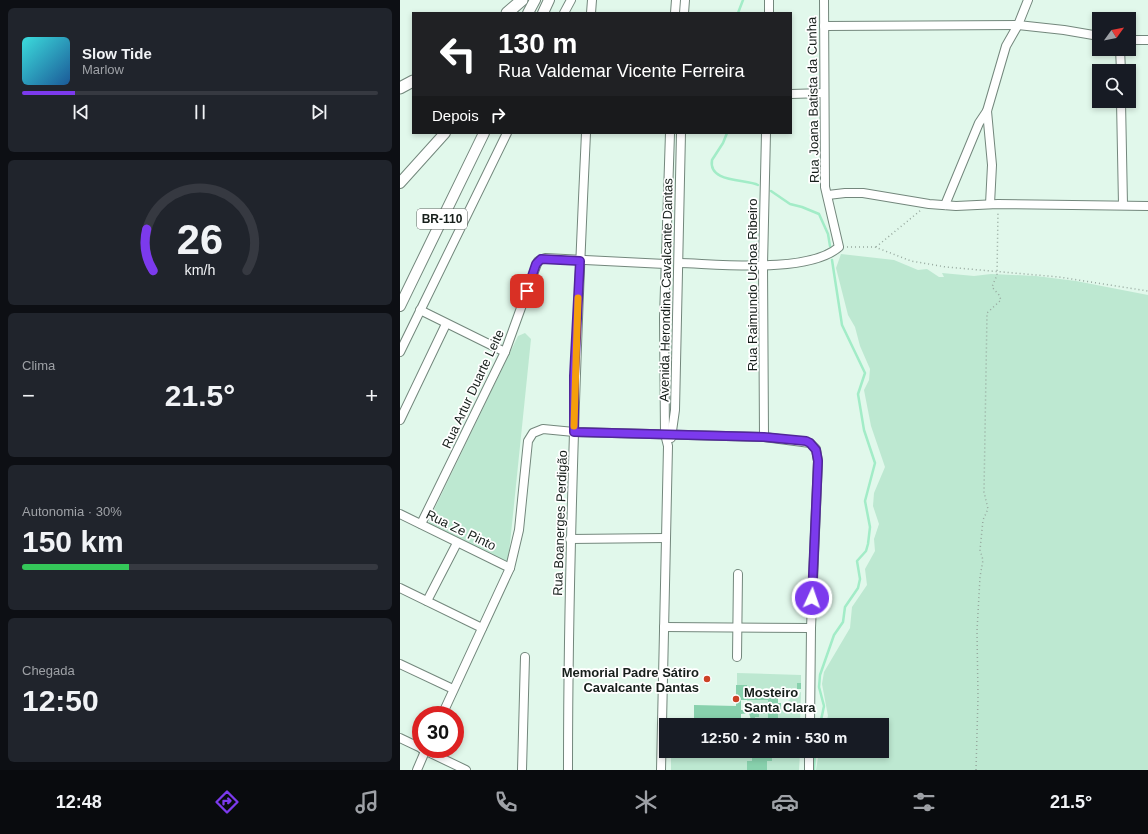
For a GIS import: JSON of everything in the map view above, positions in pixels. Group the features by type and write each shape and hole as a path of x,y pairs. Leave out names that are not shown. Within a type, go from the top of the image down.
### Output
{"highway":[{"path":"508,12 522,0"},
{"path":"400,88 412,82"}],"main road":[{"path":"544,12 550,0"},
{"path":"528,12 534,1"},
{"path":"400,183 444,134"},
{"name":"BR-110","path":"400,306 484,134"}],"street":[{"path":"565,12 571,0"},
{"path":"591,12 592,0"},
{"path":"675,12 676,0"},
{"path":"684,12 685,0"},
{"path":"769,0 769,12"},
{"name":"Rua Joana Batista da Cunha","path":"824,0 825,175 839,247"},
{"path":"945,205 979,123 987,111 1006,46 1018,26 1028,0"},
{"path":"824,26 1018,26 1064,30 1092,35"},
{"path":"1136,40 1148,40"},
{"path":"792,94 824,93"},
{"path":"1121,108 1123,205"},
{"path":"987,111 994,204"},
{"path":"400,352 507,134"},
{"name":"Rua Boanerges Perdigão","path":"568,770 570,539 574,432 574,376 586,134"},
{"name":"Avenida Herondina Cavalcante Dantas","path":"669,434 664,358 665,254 670,134"},
{"name":"Avenida Herondina Cavalcante Dantas","path":"661,770 665,538 668,446 680,254 681,134"},
{"name":"Rua Raimundo Uchoa Ribeiro","path":"764,437 763,265 766,134"},
{"path":"828,195 845,193 863,194 945,205 994,204 1148,206"},
{"path":"679,262 763,265 816,260 830,254 839,247"},
{"path":"665,254 680,254"},
{"name":"Rua Artur Duarte Leite","path":"421,524 505,352 538,261 546,258 580,261"},
{"path":"580,261 666,264"},
{"path":"420,310 505,352"},
{"path":"400,420 446,324"},
{"path":"446,706 510,568 519,530 529,438 532,433 543,429 574,432 764,437 810,443 816,450 818,461 811,628 810,718"},
{"name":"Rua Ze Pinto","path":"400,514 510,568"},
{"path":"570,539 665,538"},
{"path":"427,601 457,543"},
{"path":"737,657 738,574"},
{"path":"400,588 482,628"},
{"path":"664,627 738,629 811,628"},
{"path":"522,770 525,657"},
{"path":"400,664 453,689"},
{"path":"400,738 412,744"},
{"path":"417,770 421,758"},
{"path":"442,758 466,770"},
{"path":"809,758 809,770"}],"path":[{"path":"876,247 929,204"},
{"path":"976,770 978,624 980,577 984,560 980,550 983,520 988,509 984,492 985,349 987,313 1001,300 992,287 997,272 994,204"},
{"path":"839,247 876,247 911,261 946,267 1059,276 1148,291"}],"green space":[{"path":"841,254 894,260 918,270 927,269 939,277 944,277 942,273 974,276 991,274 1036,276 1076,281 1148,295 1148,770 816,770 818,758 889,758 889,718 827,718 822,684 824,672 850,628 852,607 867,585 865,569 875,551 874,539 879,524 873,506 874,493 885,467 871,426 864,390 869,380 870,369 860,346 855,327 848,315 836,268"},
{"path":"525,333 531,339 508,563 429,524 430,518 518,336"},
{"path":"737,673 801,675 801,683 797,683 797,689 747,690 747,685 737,685"},
{"path":"801,692 800,718 778,718 778,711 783,710 790,699"},
{"path":"747,700 768,700 768,710 759,710 759,706 749,707 749,710 747,710"},
{"path":"759,714 768,714 768,718 755,718 759,716"},
{"path":"671,758 752,758 747,770 671,770"},
{"path":"772,758 800,758 799,770 767,770 767,761 772,761"}],"building":[{"path":"797,683 801,683 801,689 797,689"},
{"path":"736,685 747,685 747,690 778,690 778,703 781,703 781,711 778,711 778,718 768,718 768,714 759,714 759,717 750,718 749,713 741,714 741,718 694,718 694,705 736,706","holes":["741,700 768,700 768,710 759,710 759,706 748,707 749,710 741,710"]},
{"path":"752,758 772,758 772,761 767,761 767,770 747,770 747,761 752,761"}],"waterway":[{"path":"738,12 743,0"},
{"path":"727,134 723,143 712,160 712,167 716,173 729,179 758,185"},
{"path":"771,191 790,204 819,214 828,234 830,246"},
{"path":"821,718 824,706 819,687 820,675 834,635 843,622 845,607 858,588 860,579 857,561 866,551 870,527 865,501 875,463 864,430 858,394 865,373 842,325 832,260"},
{"path":"814,770 815,758"}],"slow traffic":[{"path":"574,426 574,376 578,298"}],"place":[{"name":"Memorial Padre Sátiro Cavalcante Dantas","path":"707,679"},
{"name":"Mosteiro Santa Clara","path":"736,699"}],"route":[{"path":"527,291 536,264 541,259 546,258 580,261 574,376 574,432 764,437 806,441 813,446 816,450 818,461 812,598"}]}
